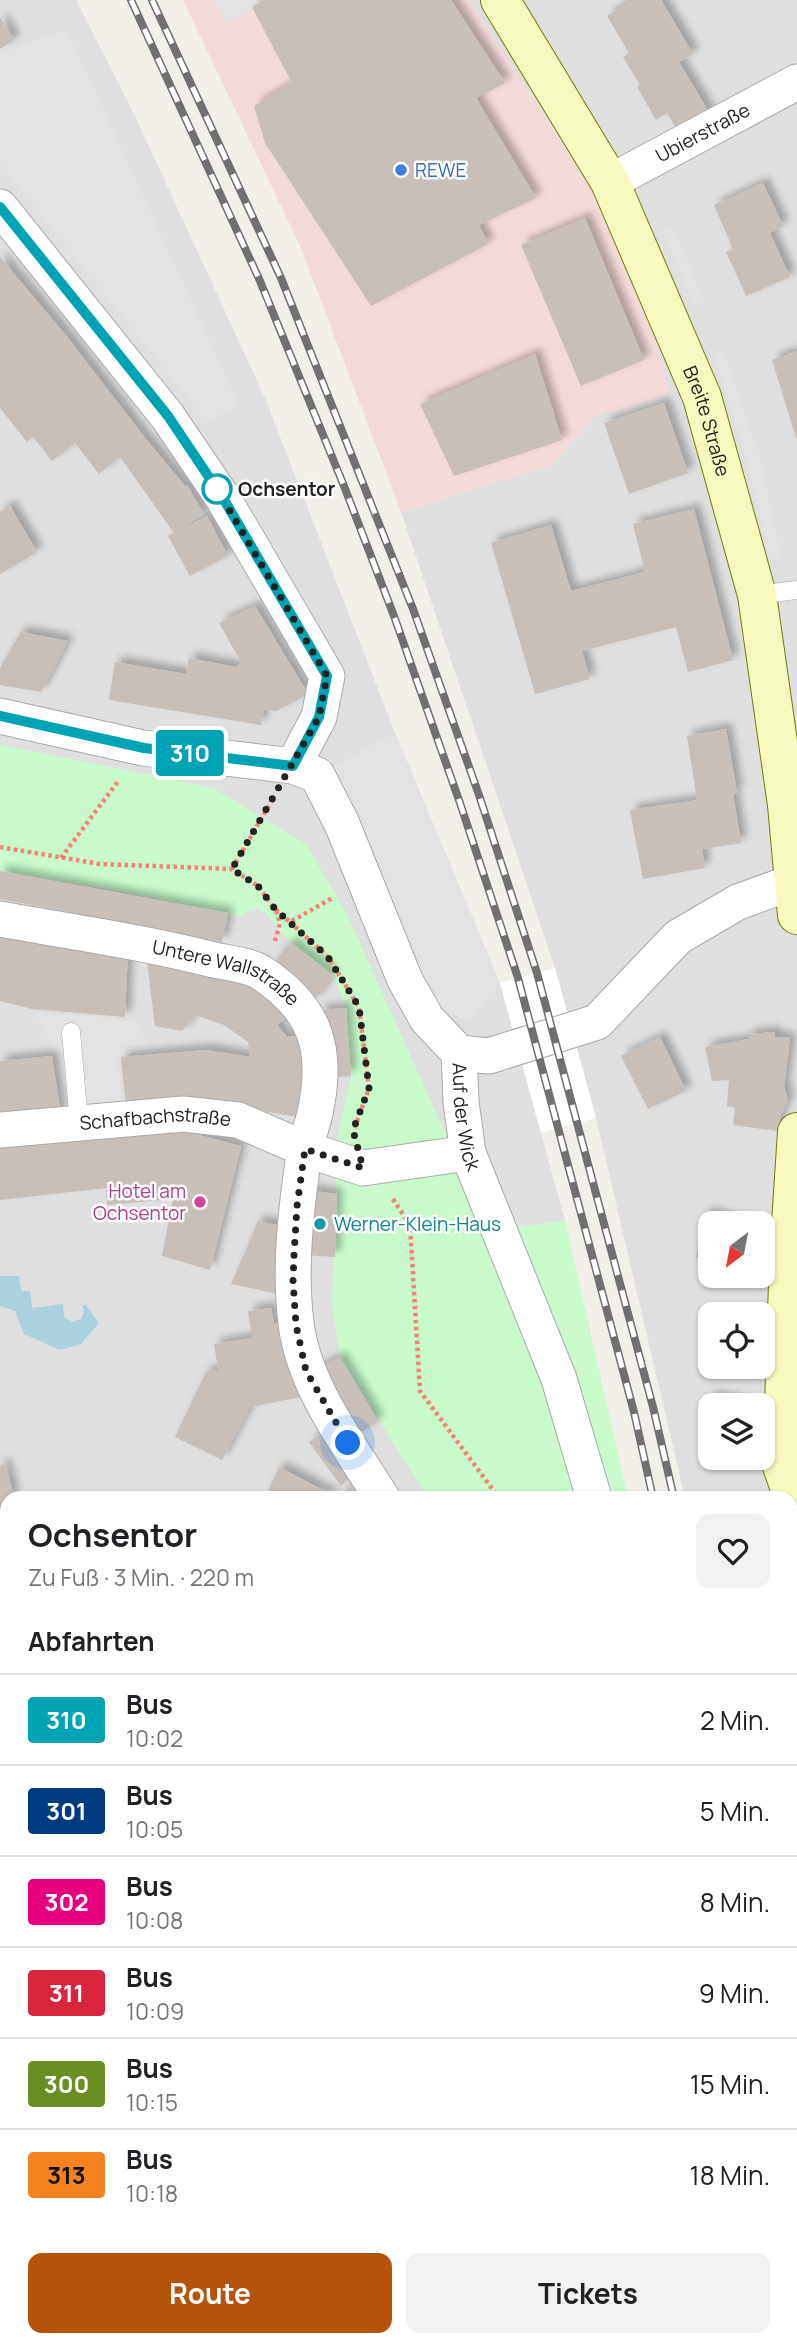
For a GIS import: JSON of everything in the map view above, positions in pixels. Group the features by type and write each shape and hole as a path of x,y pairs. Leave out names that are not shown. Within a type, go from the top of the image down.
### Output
{"street":[{"name":"Breite Straße","path":"459,1053 488,1056 597,1022 678,937 738,902 795,899 787,805 757,595 702,397 610,182 500,0"},
{"name":"Ubierstraße","path":"610,182 797,82"},
{"path":"0,207 168,416 223,498 327,676 319,717 293,766 144,748 0,716"},
{"name":"Auf der Wick","path":"293,766 317,775 342,824 405,979 427,1019 459,1053 461,1102 468,1153 559,1379 592,1491"},
{"name":"Untere Wallstraße","path":"0,919 192,954 258,971 292,997 313,1024 321,1056 320,1086 305,1149 297,1206 293,1280 296,1325 306,1371 378,1491"},
{"name":"Schafbachstraße","path":"0,1130 183,1114 238,1120 305,1149"},
{"path":"791,1491 782,1466 789,1253 797,1132"},
{"path":"305,1149 363,1168 468,1153"}],"lane":[{"path":"757,595 797,590"},
{"path":"71,1032 79,1122"}],"path":[{"path":"61,858 144,748"},
{"path":"232,869 293,766"},
{"path":"0,847 100,864 232,869 258,886 275,909 328,957 359,1007 369,1088 353,1130 363,1168 389,1194 410,1225 420,1391 494,1491"},
{"path":"290,922 363,881"},
{"path":"275,909 280,923 278,936"}],"shaded area":[{"path":"0,0 76,0 134,114 265,398 395,733 500,983 565,1221 626,1491 0,1491"},
{"path":"183,0 469,0 606,210 640,282 670,394 594,417 552,465 401,512 301,248"},
{"path":"215,0 264,0 227,23"},
{"path":"469,0 797,0 797,1491 683,1491 596,1118 555,968 401,512 551,465 594,417 606,210"},
{"path":"67,30 240,407 206,421 0,164 0,53"},
{"path":"672,227 705,302 695,306 663,232"},
{"path":"724,351 759,453 781,558 770,559 746,457 714,355"},
{"path":"395,733 500,983 468,1023 426,997 317,775"},
{"path":"34,1011 138,1021 147,1050 117,1056 123,1107 65,1112 57,1057"}],"green space":[{"path":"0,745 213,788 306,844 347,915 489,1230 565,1221 626,1491 424,1491 340,1357 332,1302 338,1135 351,1076 346,1008 333,975 290,942 264,912 256,909 240,916 115,890 0,871"}],"water":[{"path":"0,1276 19,1276 21,1291 30,1291 32,1308 63,1304 64,1317 72,1322 81,1319 84,1311 82,1305 86,1305 99,1323 81,1344 60,1350 24,1334 15,1311 0,1306"}],"pier":[{"path":"555,968 596,1118 541,1133 500,983"}],"building":[{"name":"REWE","path":"264,0 451,0 505,83 476,98 536,198 479,225 488,244 371,306 265,143 254,106 292,83 252,7"},
{"path":"633,0 661,0 693,54 679,62 710,114 678,132 667,113 656,120 623,57 629,53 607,16"},
{"path":"0,17 14,40 0,49"},
{"path":"763,183 783,226 770,233 790,277 746,296 726,252 733,249 714,205"},
{"path":"585,218 644,360 581,386 521,245"},
{"path":"0,257 68,338 145,438 185,486 187,485 204,514 179,530 207,516 228,556 190,576 168,536 174,533 120,457 99,474 75,443 52,461 33,437 27,442 0,408"},
{"path":"797,351 797,438 796,438 772,360"},
{"path":"535,354 562,440 454,476 420,404"},
{"path":"664,403 688,473 629,494 604,423"},
{"path":"10,506 37,552 0,574 0,512"},
{"path":"694,509 733,660 688,672 676,627 582,651 590,679 535,694 491,543 551,525 571,591 645,572 633,524"},
{"path":"255,606 308,694 277,711 264,709 261,725 109,700 115,662 186,674 189,658 236,667 241,662 219,623"},
{"path":"21,632 68,641 41,692 0,685 0,668"},
{"path":"726,729 737,793 733,794 741,843 702,849 705,868 643,879 630,810 697,800 687,736"},
{"path":"0,871 228,913 222,942 0,899"},
{"path":"0,928 128,948 125,1017 32,1009 0,1001"},
{"path":"290,942 333,975 314,1001 270,969"},
{"path":"146,954 252,983 292,1013 277,1025 287,1037 308,1034 308,1119 203,1100 126,1107 121,1057 206,1050 250,1057 248,1042 224,1025 195,1015 182,1031 155,1026"},
{"path":"346,1008 351,1076 326,1078 320,1010"},
{"path":"775,1032 775,1037 790,1038 784,1087 788,1100 780,1117 778,1131 733,1125 735,1108 727,1106 729,1080 712,1081 705,1047 749,1039 749,1034"},
{"path":"660,1037 686,1091 648,1109 621,1056"},
{"path":"52,1056 61,1115 0,1121 0,1061"},
{"name":"Hotel am Ochsentor","path":"187,1132 241,1146 210,1270 162,1256 173,1199 107,1205 106,1188 0,1200 0,1143 102,1134"},
{"name":"Werner-Klein-Haus","path":"307,1190 337,1194 335,1257 303,1255"},
{"path":"258,1221 287,1227 283,1295 231,1284"},
{"path":"271,1308 274,1324 285,1323 311,1395 250,1407 222,1460 175,1437 206,1372 218,1370 214,1344 252,1338 248,1311"},
{"path":"340,1357 378,1421 353,1438 314,1369"},
{"path":"331,1426 357,1472 341,1486 309,1442"},
{"path":"5,1464 12,1491 0,1491 0,1465"},
{"path":"279,1467 325,1491 268,1491"},
{"path":"359,1476 370,1491 345,1491"}],"railway":[{"path":"131,0 260,281 344,486 394,616 460,803 518,978 634,1412 651,1491"},
{"path":"152,0 281,278 413,609 479,795 537,973 653,1407 672,1491"}],"bus line":[{"name":"310","path":"0,207 168,416 223,498 327,676 319,717 293,766 144,748 0,716"}],"place":[{"name":"REWE","path":"401,170"},
{"name":"Ochsentor","path":"217,489"},
{"name":"Hotel am Ochsentor","path":"200,1202"},
{"name":"Werner-Klein-Haus","path":"320,1224"}],"route":[{"path":"217,489 327,676 319,717 232,869 258,886 275,909 328,957 359,1007 369,1088 353,1130 363,1168 305,1149 297,1206 293,1280 296,1325 306,1371 348,1443"}]}
